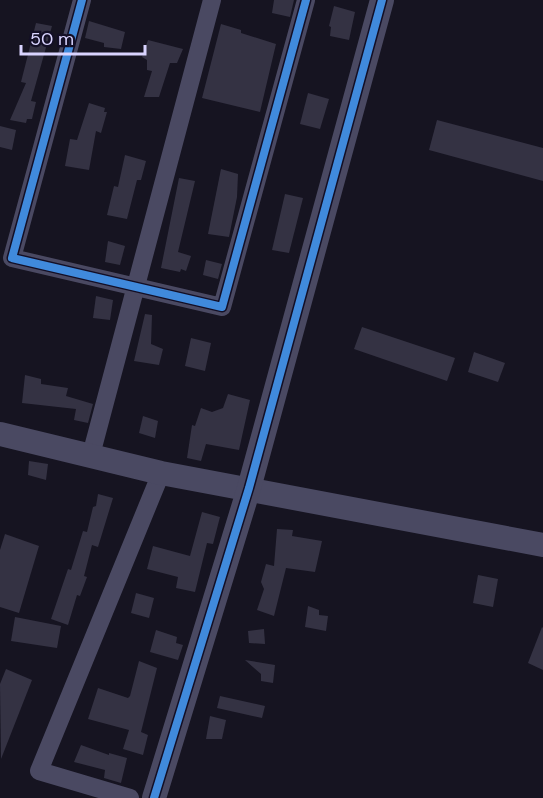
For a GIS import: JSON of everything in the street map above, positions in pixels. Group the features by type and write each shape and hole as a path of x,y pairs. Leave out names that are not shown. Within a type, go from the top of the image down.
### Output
{"street":[{"path":"82,0 12,258 222,307 306,0"},
{"path":"91,455 212,0"},
{"path":"154,798 249,488 382,0"},
{"path":"0,434 161,473 543,545"},
{"path":"130,798 39,771 161,473"}],"building":[{"path":"274,0 294,0 290,17 272,13"},
{"path":"334,6 355,12 349,40 330,36 331,27 329,26"},
{"path":"89,21 125,32 121,49 104,47 104,43 85,38"},
{"path":"36,23 52,26 31,101 36,102 32,119 27,119 26,123 10,120 26,83 21,82"},
{"path":"221,24 276,44 260,112 202,98"},
{"path":"148,40 183,49 177,63 170,63 159,97 144,97 152,71 147,70 147,60 142,57"},
{"path":"308,93 329,99 320,129 300,124"},
{"path":"89,103 105,108 104,112 107,112 101,133 96,131 89,170 65,166 70,139 77,140"},
{"path":"437,120 543,148 543,181 429,150"},
{"path":"0,126 16,130 12,150 0,147"},
{"path":"125,155 146,161 141,180 137,180 127,219 107,215 114,186 118,187"},
{"path":"221,169 238,174 237,197 229,237 208,234"},
{"path":"179,178 195,181 178,252 191,256 186,271 181,269 180,272 161,268"},
{"path":"285,194 303,198 289,253 272,250"},
{"path":"108,241 125,246 120,265 105,262"},
{"path":"206,260 222,264 218,279 203,275"},
{"path":"96,296 113,300 110,320 93,318"},
{"path":"145,314 152,315 151,344 163,349 159,365 134,361"},
{"path":"362,327 455,358 447,381 354,349"},
{"path":"191,338 211,343 205,371 185,366"},
{"path":"474,352 505,363 498,382 468,372"},
{"path":"25,375 41,379 41,384 68,388 66,396 93,404 88,423 74,420 76,409 22,403"},
{"path":"228,394 250,400 239,450 206,444 201,461 187,458 192,425 195,426 201,408 212,412 223,408"},
{"path":"143,416 158,421 155,438 139,433"},
{"path":"29,461 48,464 46,480 28,475"},
{"path":"98,494 113,498 98,547 92,545 84,576 87,577 80,596 77,595 68,625 51,619 68,569 71,570 83,531 87,532"},
{"path":"202,512 220,517 213,544 207,543 195,592 176,588 178,577 147,569 153,546 190,556"},
{"path":"277,529 293,530 292,536 322,541 315,572 286,568 274,616 257,610 264,589 261,582 266,564 274,566"},
{"path":"5,534 39,546 19,613 0,607 0,550"},
{"path":"478,575 498,579 493,607 473,603"},
{"path":"136,593 154,598 149,618 131,613"},
{"path":"308,606 319,610 319,615 328,616 326,631 305,627"},
{"path":"15,617 61,626 57,648 11,641"},
{"path":"543,628 543,670 528,663"},
{"path":"264,629 265,644 249,643 248,631"},
{"path":"156,630 177,637 176,643 183,645 178,660 150,652"},
{"path":"245,660 275,665 273,683 261,681 261,674"},
{"path":"139,661 157,668 141,732 148,735 143,755 123,749 129,730 88,719 98,688 128,698 130,696"},
{"path":"6,669 32,680 1,759 0,684"},
{"path":"220,696 265,706 262,718 217,708"},
{"path":"210,716 226,720 222,739 206,739"},
{"path":"81,745 109,755 109,753 127,758 121,783 104,778 105,770 74,762"}],"cycle path":[{"path":"82,0 12,258 222,307 306,0"},
{"path":"154,798 249,488 382,0"}]}
